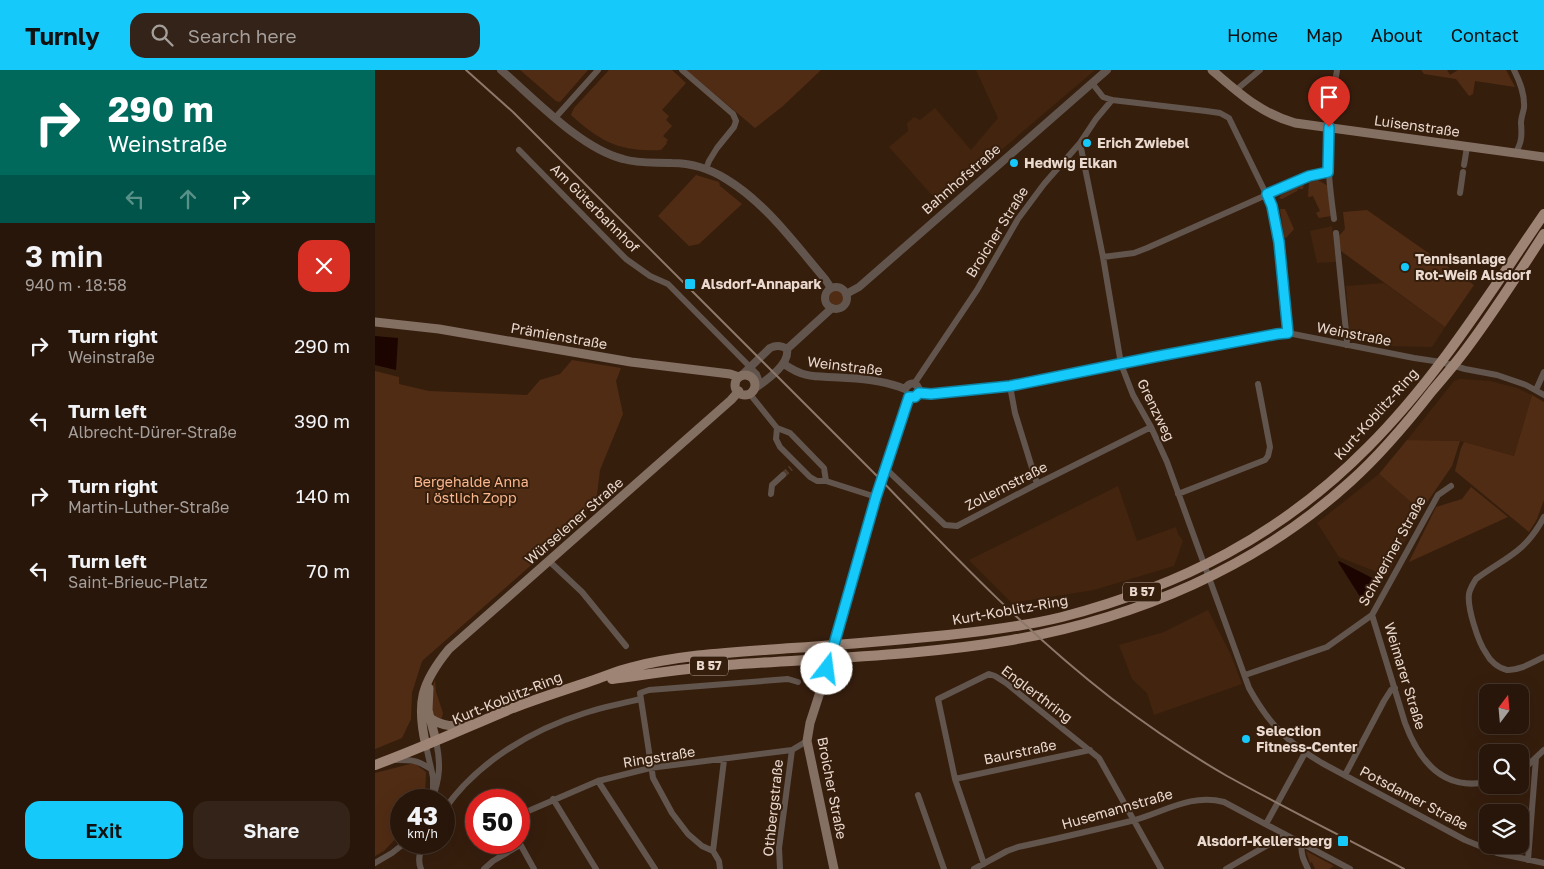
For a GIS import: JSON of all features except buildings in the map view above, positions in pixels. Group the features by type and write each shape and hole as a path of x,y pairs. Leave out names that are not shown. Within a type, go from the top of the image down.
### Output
{"main road":[{"name":"Luisenstraße","path":"1212,70 1257,107 1279,118 1295,123 1544,158"},
{"name":"Kurt-Koblitz-Ring","path":"436,741 557,691 630,668 680,658 726,652 960,634 1019,626 1060,618 1110,603 1205,566 1259,536 1299,508 1369,447 1456,344 1544,214"},
{"name":"Kurt-Koblitz-Ring","path":"589,682 680,669 949,648 1010,640 1059,631 1129,611 1210,577 1259,551 1305,520 1351,482 1405,425 1465,351 1502,299 1544,234"},
{"name":"Prämienstraße","path":"375,322 439,328 631,362 740,376"},
{"path":"747,375 755,381 754,390 744,394 739,391 736,385 740,376 747,375"},
{"name":"Würselener Straße","path":"426,746 421,720 421,702 425,686 449,649 739,391"},
{"name":"Broicher Straße","path":"831,658 810,723 807,741 834,869"},
{"name":"Würselener Straße","path":"431,675 427,701 436,741"},
{"path":"430,718 441,724 451,726 479,723"},
{"name":"B 57","path":"375,765 436,741"}],"street":[{"path":"501,70 582,140 602,152 622,159 639,162 673,162 691,165 706,169 733,183 775,220 825,278 831,288"},
{"path":"555,118 598,70"},
{"path":"682,70 733,114 736,121 734,127 717,148 706,169"},
{"name":"Bahnhofstraße","path":"846,294 859,286 1107,70"},
{"path":"1236,90 1260,70"},
{"path":"1334,220 1328,172 1329,127 1337,70"},
{"path":"1513,70 1521,83 1524,98 1521,121 1522,136 1515,154"},
{"path":"1092,83 1103,97 1112,100 1199,109 1225,115 1229,118 1272,206 1279,242 1288,333"},
{"name":"Broicher Straße","path":"914,384 977,290 1018,219 1044,184 1080,143 1112,100"},
{"name":"Grenzweg","path":"1080,143 1103,257 1121,364 1133,395 1151,427 1167,462 1210,577"},
{"path":"1460,193 1467,147"},
{"name":"Am Güterbahnhof","path":"519,150 626,259 651,276 668,284 751,366 759,377 754,390 761,408 777,428"},
{"path":"1103,257 1134,253 1309,176 1328,172"},
{"path":"1335,233 1346,345"},
{"path":"787,349 832,308 839,308 844,305 847,300 845,291 838,287 831,288 826,294 829,306 832,308"},
{"name":"Weinstraße","path":"919,393 931,394 1010,386 1173,353 1288,333 1441,362 1516,381 1544,395"},
{"path":"740,376 764,353 775,346 783,346 787,349"},
{"path":"754,390 784,364 788,354 787,349"},
{"name":"Weinstraße","path":"784,364 807,376 846,378 892,385 905,389"},
{"path":"1536,390 1544,372"},
{"path":"914,384 919,388 919,393 915,397 909,397 905,393 905,389 908,385 914,384"},
{"path":"1178,494 1265,460 1270,452 1270,443 1258,384"},
{"path":"1010,386 1015,413 1037,484"},
{"name":"Broicher Straße","path":"831,658 876,497 909,397"},
{"name":"Zollernstraße","path":"885,468 945,525 957,526 1151,427"},
{"path":"826,482 824,468 790,433 777,428 777,439 793,466 817,481 876,497"},
{"path":"771,494 772,485 783,475"},
{"name":"Schweriner Straße","path":"1245,675 1327,647 1372,614 1438,495 1451,486"},
{"path":"1544,517 1539,527 1521,549 1476,579 1471,586 1469,595 1469,606 1481,643 1486,653 1497,665 1508,670 1515,669 1544,657"},
{"path":"549,560 582,592 626,646"},
{"path":"1210,577 1253,695 1267,717 1283,735 1305,753 1266,824"},
{"name":"Weimarer Straße","path":"1372,614 1411,738 1425,762 1444,777 1457,782 1466,784 1479,783"},
{"name":"Englerthring","path":"984,864 955,779 937,699 989,674 1007,683 1099,758 1161,869"},
{"path":"455,796 476,772 503,753 552,725 640,696 649,690 788,679 798,682"},
{"path":"1345,775 1384,701 1391,690 1395,688"},
{"path":"640,696 653,778 677,820 688,834 702,846 713,851 719,861 720,869"},
{"path":"435,789 440,774 436,741"},
{"name":"Ringstraße","path":"530,810 598,781 651,768 792,750 807,741"},
{"path":"426,746 433,777 432,789"},
{"name":"Othbergstraße","path":"780,869 779,848 792,750"},
{"name":"Baurstraße","path":"955,779 1090,750"},
{"path":"1529,763 1544,750"},
{"name":"Potsdamer Straße","path":"1305,753 1465,840 1497,853 1544,862"},
{"path":"1528,860 1536,758"},
{"path":"713,851 723,760"},
{"path":"387,761 419,761 431,769"},
{"path":"598,781 655,869"},
{"path":"917,795 944,869"},
{"path":"553,799 596,869"},
{"name":"Husemannstraße","path":"974,869 1018,847 1134,820 1190,801 1211,799 1224,802 1347,868"},
{"path":"1226,869 1285,834"},
{"path":"1302,844 1302,855 1308,869"},
{"path":"375,863 390,854"},
{"path":"420,854 419,864 421,869"},
{"path":"484,869 504,854"},
{"path":"526,854 534,869"}],"shaded area":[{"path":"976,70 1095,70 939,203 889,147 908,131 907,123 914,117 920,120 935,108 971,150 998,118"},
{"path":"1332,226 1336,262 1317,263 1310,231"},
{"path":"1384,283 1445,327 1432,347 1386,346 1350,339 1346,286"},
{"path":"375,336 398,338 396,370 375,365"},
{"path":"1460,379 1490,381 1517,388 1532,395 1514,456 1460,441 1407,440 1454,381"},
{"path":"1379,474 1421,511 1387,576 1339,557 1317,523"},
{"path":"1118,486 1137,541 1176,527 1183,541 1174,566 1094,590 1012,603 969,560"},
{"path":"1338,562 1380,582 1369,599 1364,603"},
{"path":"1208,610 1231,655 1242,684 1154,715 1147,693 1132,679 1119,645 1164,632"}],"green space":[{"path":"520,70 588,70 560,102 556,101"},
{"path":"609,70 672,70 686,83 662,110 669,116 666,120 672,126 663,136 668,140 661,150 622,147 592,132 571,115 574,108"},
{"path":"686,70 821,70 783,106 755,128"},
{"path":"1421,70 1447,70 1450,75 1458,70 1506,70 1515,87 1475,81 1473,94 1469,96 1456,79 1424,74"},
{"path":"696,175 719,182 720,186 742,204 699,244 689,246 658,216"},
{"path":"1318,180 1328,186 1331,216 1319,218 1316,213 1320,211 1313,196 1308,197 1309,182"},
{"path":"1304,184 1303,189 1298,189 1282,199 1279,198 1281,195"},
{"path":"1280,209 1285,209 1294,229 1286,238 1284,237"},
{"name":"Tennisanlage Rot-Weiß Alsdorf","path":"1367,210 1474,285 1445,327 1341,251 1338,237 1345,229 1343,212"},
{"path":"837,290 845,298 837,306 829,298"},
{"name":"Bergehalde Anna I östlich Zopp","path":"572,360 621,368 616,381 623,414 600,470 596,502 582,514 579,523 422,661 412,693 411,719 402,738 375,749 375,371 399,377 399,384 429,391 527,395 540,380 560,374"},
{"path":"1532,395 1544,402 1544,500 1537,519 1529,532 1455,471 1464,442 1514,456"},
{"path":"1407,440 1460,441 1452,466 1421,511 1379,474"},
{"path":"1471,487 1508,517 1409,562 1436,507 1462,499"},
{"path":"435,680 436,692 443,713 441,721 433,712 430,702"},
{"path":"414,763 426,772 425,789 390,789 390,845 375,856 375,773"},
{"path":"1306,851 1334,866 1329,869 1315,869 1312,862 1310,863"}],"tunnel":[{"path":"783,475 791,468"}],"railway":[{"path":"466,70 513,112 881,480 992,594 1050,648 1111,698 1182,749 1271,800 1404,869"}],"place":[{"name":"Erich Zwiebel","path":"1087,143"},
{"name":"Hedwig Elkan","path":"1014,163"},
{"name":"Tennisanlage Rot-Weiß Alsdorf","path":"1405,267"},
{"name":"Alsdorf-Annapark","path":"690,284"},
{"name":"Selection Fitness-Center","path":"1246,739"},
{"name":"Alsdorf-Kellersberg","path":"1343,841"}],"route":[{"path":"827,669 876,497 909,397 915,397 919,393 931,394 1010,386 1171,353 1288,333 1279,242 1272,206 1267,194 1309,176 1328,172 1329,127"}]}
